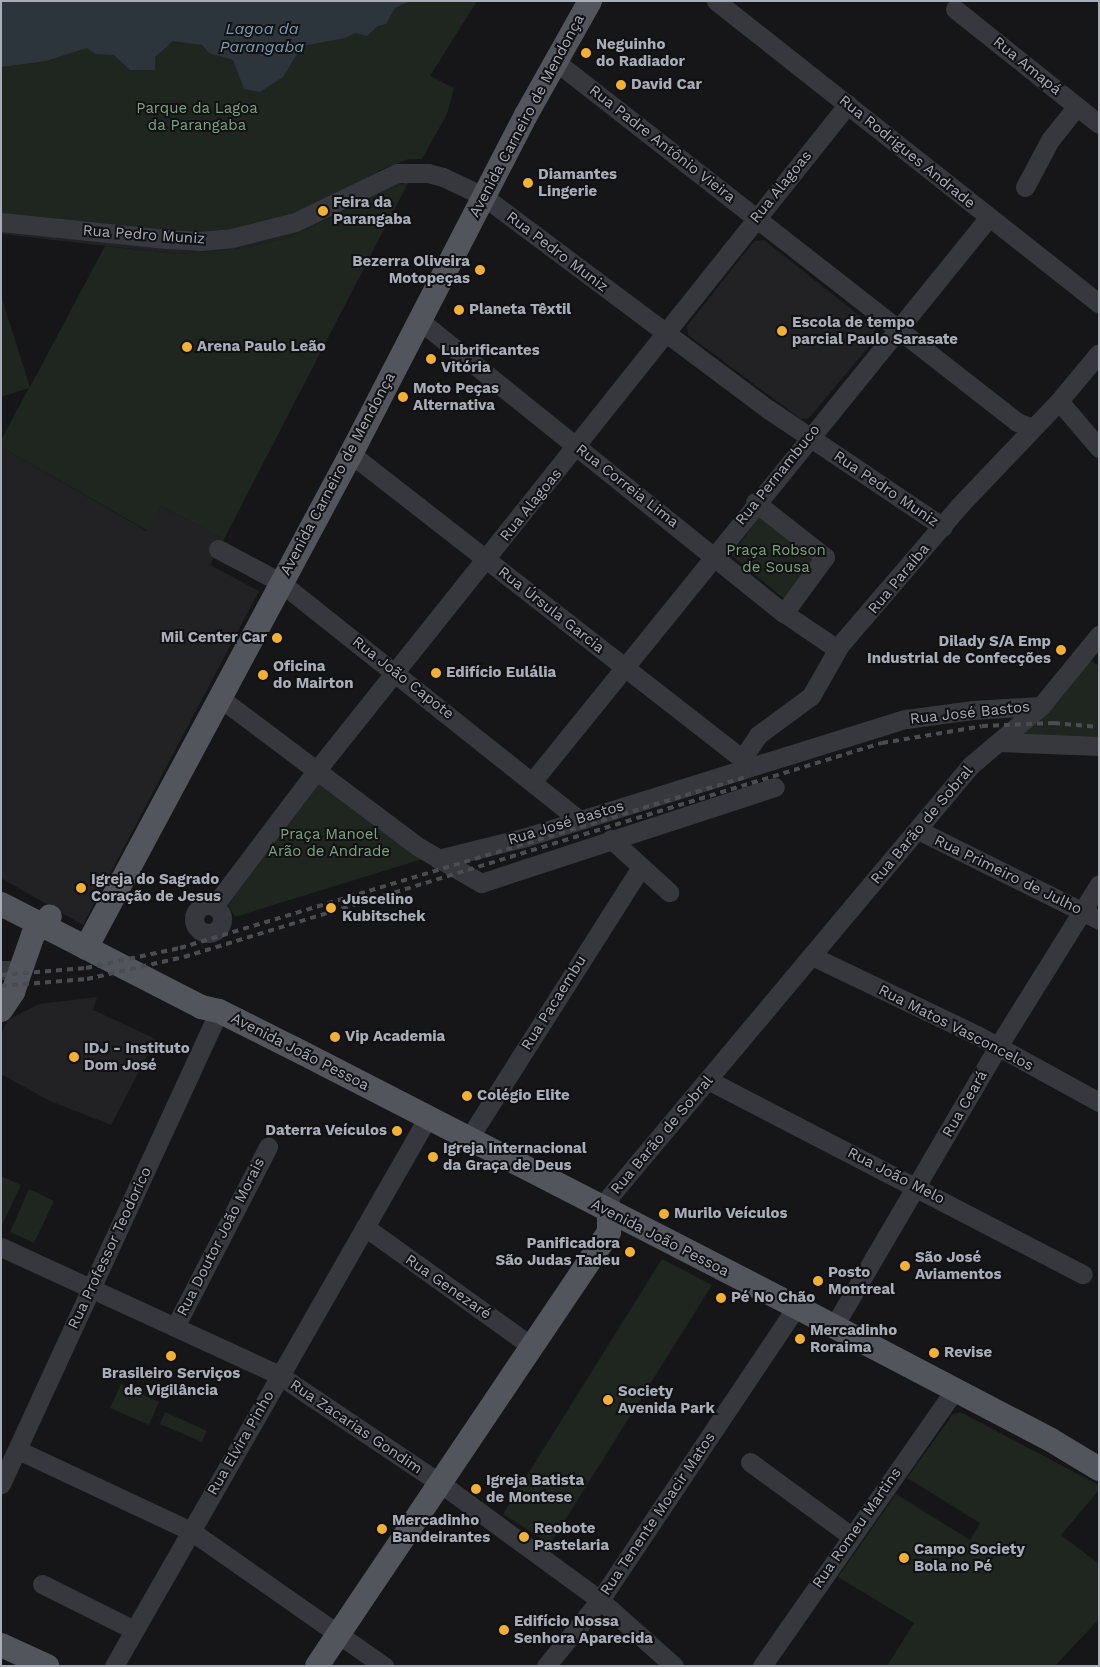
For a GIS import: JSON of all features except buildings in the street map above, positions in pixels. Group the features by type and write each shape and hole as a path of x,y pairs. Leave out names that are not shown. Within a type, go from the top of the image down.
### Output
{"main road":[{"name":"Avenida Carneiro de Mendonça","path":"89,943 280,582 351,454 418,320 555,60 590,1"},
{"name":"Avenida João Pessoa","path":"1,891 45,921"},
{"name":"Avenida João Pessoa","path":"1,904 45,921 89,943 200,1007 219,1011 469,1138 609,1213 834,1326 954,1391 1051,1440 1099,1469"},
{"path":"1,1010 12,992 10,970 45,921"},
{"name":"Rua Barão de Sobral","path":"316,1666 609,1232 609,1213"},
{"path":"1,1644 47,1666"}],"street":[{"name":"Rua Rodrigues Andrade","path":"716,1 1099,304"},
{"name":"Rua Amapá","path":"955,9 1099,124"},
{"name":"Rua Padre Antônio Vieira","path":"555,60 1017,422 1030,428"},
{"name":"Rua Alagoas","path":"214,906 316,772 577,447 848,104"},
{"path":"1025,187 1050,140 1077,106"},
{"name":"Rua Pedro Muniz","path":"1,222 200,242 232,238 295,222 397,173 436,175 483,196 808,437 943,527"},
{"name":"Rua Pernambuco","path":"532,782 808,437 989,217"},
{"name":"Rua Correia Lima","path":"418,320 715,554 784,613 838,650"},
{"name":"Rua Paraíba","path":"746,762 758,735 811,696 838,650 1030,428 1059,400 1099,353"},
{"path":"1059,400 1099,448"},
{"name":"Rua Úrsula Garcia","path":"351,454 746,762"},
{"path":"756,502 825,557 784,613"},
{"name":"Rua João Capote","path":"218,550 280,582 397,673 579,820"},
{"name":"Rua Barão de Sobral","path":"609,1213 610,1196 971,765 1041,706 1095,645"},
{"path":"220,698 316,772 438,859"},
{"name":"Rua José Bastos","path":"438,859 579,820 746,762 906,719 973,710 1041,706"},
{"path":"1000,742 1099,746"},
{"name":"Rua José Bastos","path":"438,859 481,883 775,787"},
{"name":"Rua Primeiro de Julho","path":"918,830 1091,916"},
{"path":"611,839 640,869 669,892"},
{"name":"Rua Pacaembu","path":"469,1138 640,869"},
{"name":"Rua Ceará","path":"834,1326 997,1048 1091,916 1099,884"},
{"name":"Rua Matos Vasconcelos","path":"812,956 977,1035 997,1048 1099,1102"},
{"name":"Rua Professor Teodorico","path":"1,1484 219,1011"},
{"name":"Rua João Melo","path":"708,1080 1083,1274"},
{"name":"Rua Elvira Pinho","path":"114,1666 428,1117"},
{"name":"Rua Doutor João Morais","path":"174,1327 268,1147"},
{"name":"Rua Genezaré","path":"365,1227 532,1346"},
{"name":"Rua Zacarias Gondim","path":"1,1247 92,1287 279,1375 440,1483 600,1600 674,1666"},
{"name":"Rua Tenente Moacir Matos","path":"546,1666 600,1600 796,1307"},
{"name":"Rua Romeu Martins","path":"762,1666 954,1391"},
{"path":"18,1450 191,1531 384,1666"},
{"path":"750,1462 852,1536"},
{"path":"42,1584 134,1630"}],"shaded area":[{"name":"Feira da Parangaba","path":"395,165 401,185 287,238 244,248 177,254 1,234 1,213 290,214"},
{"name":"Escola de tempo parcial Paulo Sarasate","path":"764,240 875,328 876,338 809,418 801,419 688,335 687,326 754,241"},
{"path":"1,447 147,531 161,506 224,539 210,565 259,591 83,925 1,878"},
{"name":"IDJ - Instituto Dom José","path":"97,997 93,1010 156,1039 111,1125 48,1100 1,1074 1,1034 8,1020 39,1004"}],"green space":[{"name":"Parque da Lagoa da Parangaba","path":"1,1 477,1 430,76 454,88 447,114 422,159 409,159 380,170 357,185 290,214 232,230 204,233 1,213"},
{"name":"Arena Paulo Leão","path":"409,181 224,539 161,506 148,531 1,447 1,440 29,388 1,397 1,296 30,387 105,246 177,254 244,248 287,238"},
{"name":"Praça Robson de Sousa","path":"760,516 819,558 784,599 731,555"},
{"path":"1088,658 1099,666 1099,742 1022,735"},
{"name":"Praça Manoel Arão de Andrade","path":"319,784 429,857 235,917 228,905"},
{"path":"1,1176 21,1185 1,1227"},
{"path":"29,1189 54,1201 34,1243 10,1232"},
{"name":"Society Avenida Park","path":"662,1259 712,1285 550,1544 503,1514"},
{"path":"121,1384 159,1402 149,1425 110,1408"},
{"path":"165,1412 207,1431 202,1442 160,1424"},
{"path":"960,1412 1099,1485 1099,1490 1061,1535 1099,1564 1099,1619 1055,1666 887,1666 914,1623 838,1577 896,1494 970,1540 980,1523 907,1478 953,1414"}],"water":[{"name":"Lagoa da Parangaba","path":"1,1 410,1 395,8 386,24 378,26 367,36 355,33 345,38 302,46 283,77 260,92 244,89 233,60 209,53 202,45 173,41 155,57 155,70 130,70 114,55 95,54 87,48 46,61 1,67"}],"railway":[{"path":"1,986 87,979 184,957 882,743 982,726 1054,723 1099,727"},
{"path":"1,975 86,968 180,948 749,776"}],"place":[{"name":"Neguinho do Radiador","path":"586,53"},
{"name":"David Car","path":"621,85"},
{"name":"Diamantes Lingerie","path":"528,183"},
{"name":"Feira da Parangaba","path":"323,211"},
{"name":"Bezerra Oliveira Motopeças","path":"480,270"},
{"name":"Planeta Têxtil","path":"459,310"},
{"name":"Escola de tempo parcial Paulo Sarasate","path":"782,331"},
{"name":"Arena Paulo Leão","path":"187,347"},
{"name":"Lubrificantes Vitória","path":"431,359"},
{"name":"Moto Peças Alternativa","path":"403,397"},
{"name":"Mil Center Car","path":"277,638"},
{"name":"Dilady S/A Emp Industrial de Confecções","path":"1061,650"},
{"name":"Edifício Eulália","path":"436,673"},
{"name":"Oficina do Mairton","path":"263,675"},
{"name":"Igreja do Sagrado Coração de Jesus","path":"81,888"},
{"name":"Juscelino Kubitschek","path":"331,908"},
{"name":"Vip Academia","path":"335,1037"},
{"name":"IDJ - Instituto Dom José","path":"74,1057"},
{"name":"Colégio Elite","path":"467,1096"},
{"name":"Daterra Veículos","path":"397,1131"},
{"name":"Igreja Internacional da Graça de Deus","path":"433,1157"},
{"name":"Murilo Veículos","path":"664,1214"},
{"name":"Panificadora São Judas Tadeu","path":"630,1252"},
{"name":"São José Aviamentos","path":"905,1266"},
{"name":"Posto Montreal","path":"818,1281"},
{"name":"Pé No Chão","path":"721,1298"},
{"name":"Mercadinho Roraima","path":"800,1339"},
{"name":"Revise","path":"934,1353"},
{"name":"Brasileiro Serviços de Vigilância","path":"171,1356"},
{"name":"Society Avenida Park","path":"608,1400"},
{"name":"Igreja Batista de Montese","path":"476,1489"},
{"name":"Mercadinho Bandeirantes","path":"382,1529"},
{"name":"Reobote Pastelaria","path":"524,1537"},
{"name":"Campo Society Bola no Pé","path":"904,1558"},
{"name":"Edifício Nossa Senhora Aparecida","path":"504,1630"}]}
